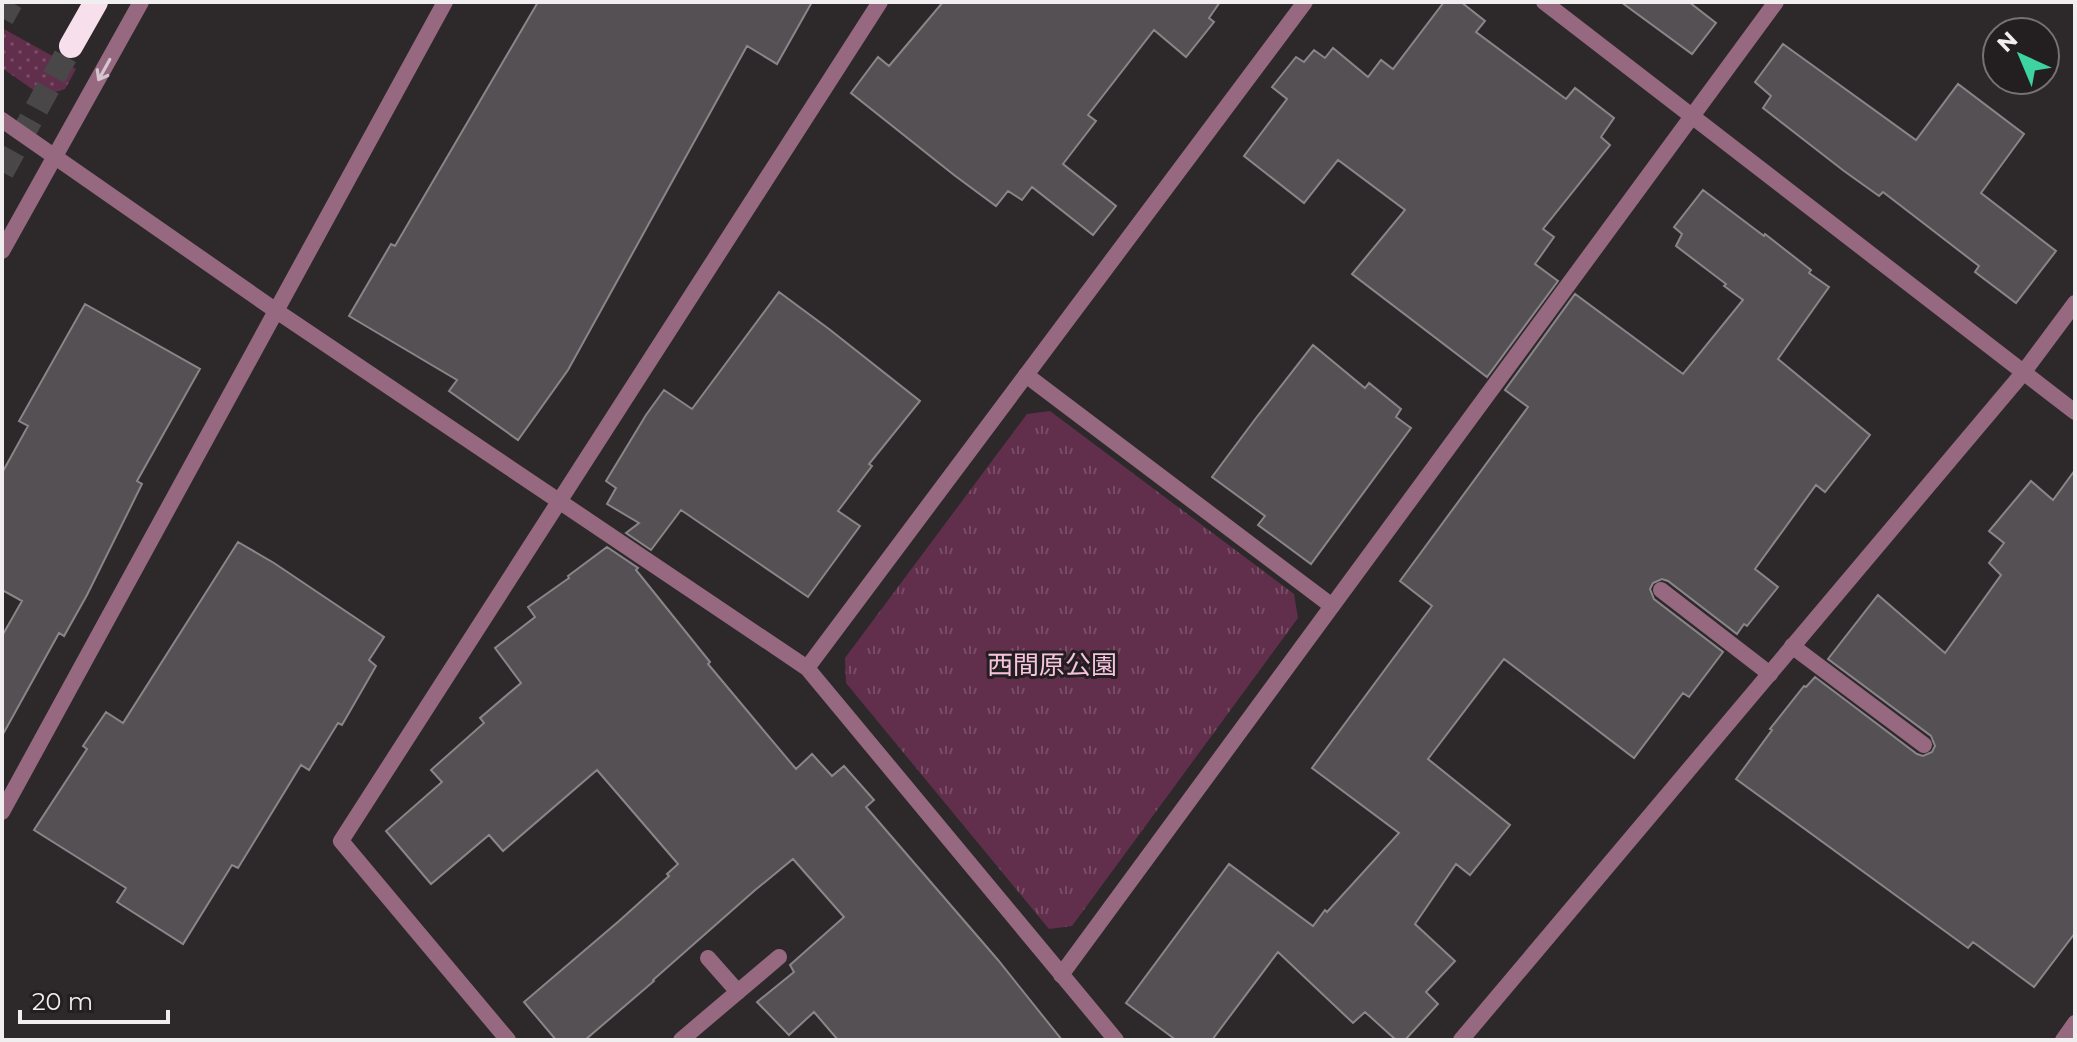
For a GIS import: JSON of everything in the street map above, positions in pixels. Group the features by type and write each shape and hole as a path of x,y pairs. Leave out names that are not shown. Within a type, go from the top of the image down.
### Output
{"highway":[{"path":"71,46 96,2"}],"street":[{"path":"2,251 141,2"},
{"path":"2,812 445,2"},
{"path":"508,1040 341,841 880,2"},
{"path":"807,668 1305,2"},
{"path":"1544,2 2075,412"},
{"path":"1061,975 1776,2"},
{"path":"2,120 275,310 807,668 1116,1040"},
{"path":"1461,1040 2023,373 2075,303"},
{"path":"1026,375 1332,606"},
{"path":"1661,590 1770,674"},
{"path":"1792,646 1924,745"},
{"path":"681,1040 779,957"},
{"path":"708,958 738,992"},
{"path":"2063,1040 2075,1023"}],"green space":[{"path":"2,28 76,69 65,89 42,96 2,68"},
{"name":"西間原公園","path":"1050,411 1294,594 1298,618 1072,926 1049,929 846,683 845,658 1027,414"}],"building":[{"path":"538,2 812,2 777,64 747,46 568,370 518,440 449,391 457,380 349,316 391,244 395,246"},
{"path":"943,2 1220,2 1209,18 1214,22 1186,57 1154,30 1088,115 1096,121 1063,164 1116,206 1093,235 1032,187 1022,200 1008,191 996,206 851,93 878,57 889,66"},
{"path":"1444,2 1461,2 1485,21 1476,32 1566,99 1575,88 1614,118 1601,137 1610,145 1543,229 1554,237 1535,264 1558,281 1487,377 1352,274 1405,210 1338,160 1304,203 1244,156 1287,99 1272,87 1296,57 1304,62 1314,50 1325,58 1333,48 1368,77 1381,60 1393,69"},
{"path":"1621,2 1689,2 1716,23 1692,54"},
{"path":"1783,44 1916,140 1958,84 2024,134 1981,193 2056,251 2016,303 1975,272 1979,266 1883,192 1879,196 1763,108 1771,96 1755,82"},
{"path":"1703,190 1765,234 1829,287 1778,359 1870,435 1825,492 1816,485 1755,569 1778,587 1737,634 1668,581 1662,579 1653,583 1650,589 1654,599 1723,652 1689,697 1683,693 1634,758 1504,659 1428,759 1510,825 1470,875 1456,864 1415,924 1455,961 1426,992 1438,1004 1405,1040 1396,1040 1365,1012 1353,1023 1278,952 1212,1040 1176,1040 1126,1003 1229,864 1313,926 1399,833 1312,768 1432,606 1400,581 1528,407 1505,390 1575,294 1683,374 1743,300 1676,246 1682,234 1674,227"},
{"path":"779,292 920,401 869,464 872,466 838,511 860,526 808,597 681,510 651,550 626,533 639,523 607,504 616,488 606,481 664,390 692,409"},
{"path":"85,304 200,369 137,481 142,484 87,595 64,636 59,633 2,736 2,636 22,601 2,590 2,473 28,426 19,421"},
{"path":"1313,345 1365,388 1369,383 1401,409 1396,417 1411,428 1311,564 1258,525 1265,516 1212,477"},
{"path":"2075,470 2075,933 2034,987 1973,942 1968,948 1736,779 1770,729 1804,686 1815,677 1917,754 1923,756 1932,752 1935,746 1931,736 1828,659 1878,595 1945,653 2001,575 1989,563 2004,543 1989,531 2031,481 2053,500"},
{"path":"238,542 384,637 369,660 376,666 342,725 338,723 309,770 301,765 238,868 232,865 183,944 117,902 126,888 34,830 87,749 83,746 106,712 123,723"},
{"path":"607,547 638,568 636,570 710,662 708,664 796,769 812,754 832,776 844,766 874,800 866,807 998,960 1062,1040 838,1040 814,1012 789,1035 757,1002 794,972 790,965 844,917 793,859 585,1040 556,1040 524,1002 619,921 678,864 597,770 503,851 489,835 431,884 386,831 442,782 431,770 484,723 480,718 521,683 495,648 535,617 528,607"}],"tunnel":[{"path":"2,18 11,2"},
{"path":"2,172 71,46"}]}
